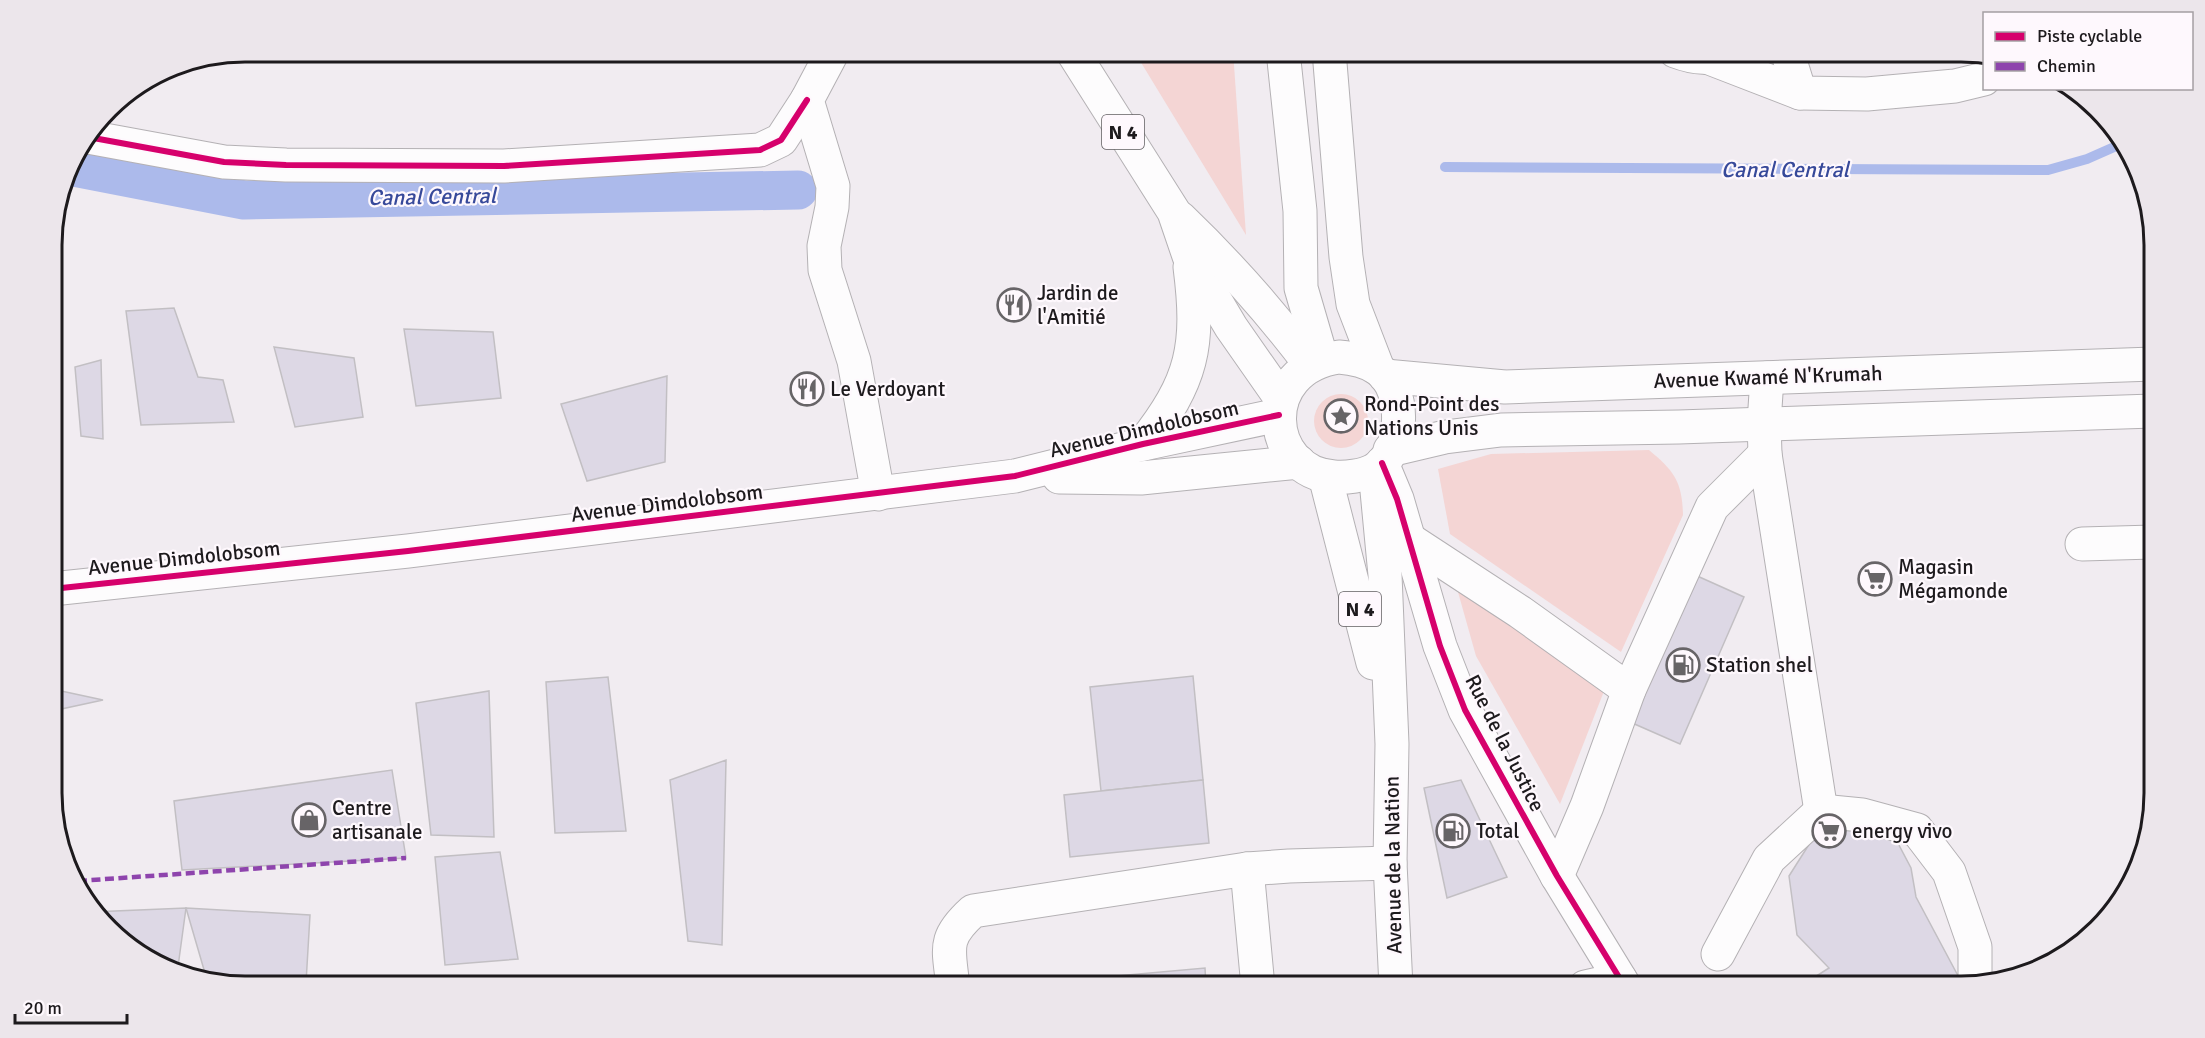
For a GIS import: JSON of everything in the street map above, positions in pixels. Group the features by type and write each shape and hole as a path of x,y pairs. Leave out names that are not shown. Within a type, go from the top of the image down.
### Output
{"main road":[{"path":"95,138 224,162 286,165 504,166 760,150 781,141 827,62"},
{"name":"N 4","path":"1079,62 1174,212 1231,268 1316,362"},
{"path":"1284,62 1300,211 1301,288 1316,362"},
{"path":"1330,62 1351,295 1381,372"},
{"path":"1739,62 1800,93 1867,94 1955,86 1983,79"},
{"path":"1790,62 1800,93"},
{"path":"807,100 833,186 832,207 824,246 825,270 854,361 878,494"},
{"name":"N 4","path":"1174,212 1189,256 1281,408 1280,432 1287,449 1312,469"},
{"path":"1143,444 1165,417 1189,367 1195,329 1189,256"},
{"path":"1281,408 1288,385 1316,362 1350,358 1381,372"},
{"name":"Avenue Kwamé N'Krumah","path":"1381,372 1505,387 2144,364"},
{"name":"N 4","path":"1381,372 1397,405 1398,420 1382,461"},
{"path":"1767,378 1764,439 1821,811"},
{"name":"Avenue Dimdolobsom","path":"62,588 408,551 1015,476 1281,408"},
{"path":"1312,469 1346,477 1445,437 1501,430 1764,439 2144,412"},
{"path":"1557,876 1587,806 1629,690 1712,507 1764,439"},
{"name":"Rue de la Justice","path":"1382,461 1410,540 1440,646 1465,710 1557,876 1619,976"},
{"name":"Avenue de la Nation","path":"1382,461 1392,744 1390,863 1395,976"},
{"name":"Avenue Dimdolobsom","path":"1015,476 1141,478 1312,469"},
{"name":"Avenue de la Nation","path":"1312,469 1392,744"},
{"path":"1410,540 1520,612 1629,690"},
{"path":"2082,544 2144,542"},
{"path":"1718,954 1769,859 1821,811 1862,814 1917,830 1949,872 1976,947 1975,976"},
{"path":"952,976 949,948 955,927 973,911 1247,869 1390,863"},
{"path":"1247,869 1257,976"}],"shaded area":[{"path":"1141,62 1234,62 1246,235"},
{"name":"Rond-Point des Nations Unis","path":"1341,394 1351,396 1360,402 1366,411 1368,421 1366,431 1360,440 1351,446 1341,448 1331,446 1322,440 1316,431 1314,421 1316,411 1322,402 1331,396"},
{"path":"1649,450 1665,464 1675,478 1681,493 1683,515 1621,652 1450,534 1438,469 1491,454"},
{"path":"1456,585 1606,686 1560,804 1476,656"}],"building":[{"path":"174,308 198,377 223,380 234,422 141,425 126,311"},
{"path":"404,329 493,332 501,398 416,406"},
{"path":"274,347 354,358 363,417 295,427"},
{"path":"101,360 103,439 81,436 75,367"},
{"path":"667,376 665,462 587,481 561,404"},
{"path":"1695,575 1744,597 1680,744 1630,722"},
{"path":"1193,676 1203,780 1101,791 1090,687"},
{"path":"608,677 626,831 555,833 546,682"},
{"path":"62,691 103,700 62,709"},
{"path":"489,691 494,837 431,835 416,703"},
{"path":"726,760 722,945 688,941 670,780"},
{"path":"392,770 406,858 182,870 174,801"},
{"path":"1203,780 1209,843 1070,857 1064,795"},
{"path":"1461,780 1507,877 1447,898 1424,788"},
{"path":"1858,825 1892,832 1911,868 1916,897 1958,976 1816,976 1829,968 1797,935 1789,876 1815,835"},
{"path":"500,852 518,959 445,965 435,857"},
{"path":"186,908 178,964 133,939 105,911"},
{"path":"186,908 310,915 306,976 233,976 205,972"},
{"path":"1205,968 1205,976 1116,976"}],"waterway":[{"name":"Canal Central","path":"1445,167 2048,170 2087,159 2115,147"},
{"name":"Canal Central","path":"78,168 244,200 798,190"}],"marked path":[{"path":"84,881 406,858"}],"cycle path":[{"path":"95,138 224,162 286,165 504,166 760,150 781,140 807,100"},
{"path":"62,588 408,551 1015,476 1143,444 1279,415"},
{"path":"1382,463 1397,499 1440,646 1465,710 1557,876 1618,976"}],"place":[{"name":"Jardin de l'Amitié","path":"1014,305"},
{"name":"Le Verdoyant","path":"807,389"},
{"name":"Rond-Point des Nations Unis","path":"1341,416"},
{"name":"Magasin Mégamonde","path":"1875,579"},
{"name":"Station shel","path":"1683,665"},
{"name":"Centre artisanale","path":"309,820"},
{"name":"Total","path":"1453,831"},
{"name":"energy vivo","path":"1829,831"}]}
